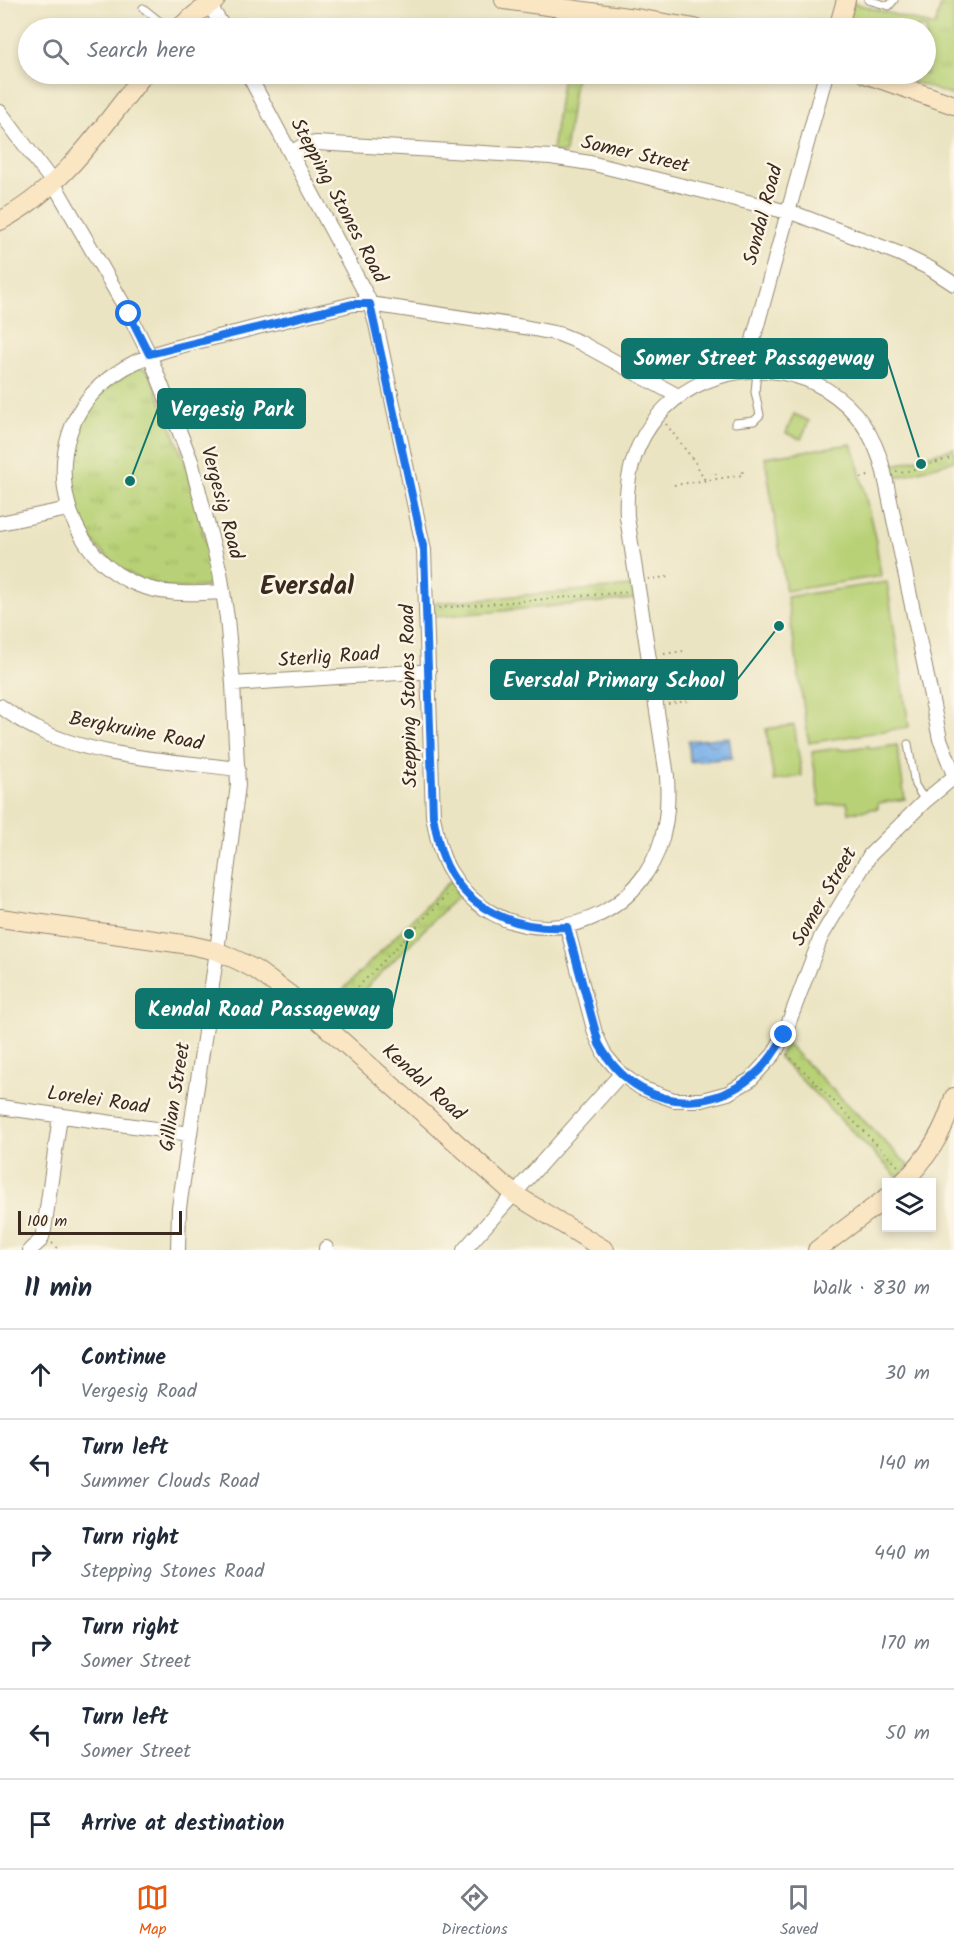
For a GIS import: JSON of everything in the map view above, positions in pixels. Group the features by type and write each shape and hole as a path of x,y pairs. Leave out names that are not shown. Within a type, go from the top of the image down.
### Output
{"street":[{"path":"504,0 635,18"},
{"path":"841,18 846,0"},
{"path":"191,18 211,1 219,18"},
{"path":"0,221 54,184 87,148 136,84"},
{"name":"Stepping Stones Road","path":"253,84 370,304 424,550 433,816 442,856 458,884 474,900 490,912 509,921 530,926 567,927 616,906 633,891 657,853 669,807 667,776 627,517 626,499 630,468 643,435 678,396 702,382 725,374 754,370 783,373 807,381 839,400 866,430 882,465 940,739 954,776"},
{"name":"Sondal Road","path":"754,370 753,340 823,84"},
{"path":"894,84 954,105"},
{"name":"Vergesig Road","path":"0,112 54,184 129,314 149,354 191,461 212,539 223,592 233,684 238,770 237,802 217,951"},
{"name":"Somer Street","path":"291,153 304,145 317,143 551,157 590,163 796,214 900,254 931,269 954,284"},
{"path":"223,592 187,595 167,593 130,581 111,570 96,557 80,535 68,509 64,460 72,428 79,412 100,385 117,372 149,354 353,304 370,304 559,334 579,342 678,396"},
{"path":"0,524 68,509"},
{"name":"Sterlig Road","path":"233,684 429,671"},
{"name":"Bergkruine Road","path":"0,706 36,729 84,746 141,757 238,770"},
{"name":"Somer Street","path":"567,927 595,1034 605,1055 621,1074 641,1088 663,1097 686,1101 702,1100 728,1093 750,1080 769,1061 779,1046 821,937 870,855 954,776"},
{"name":"Kendal Road","path":"0,918 178,943 217,951 264,975 323,1024 514,1194 605,1250"},
{"name":"Gillian Street","path":"178,1250 177,1224 217,951"},
{"path":"464,1250 621,1074"},
{"path":"908,1178 940,1135 954,1097"},
{"name":"Lorelei Road","path":"0,1107 190,1134"},
{"path":"30,1250 41,1240 44,1230 60,1116"},
{"path":"818,1250 882,1200"}],"lane":[{"path":"868,0 889,6 894,0"},
{"path":"143,8 156,18"},
{"path":"735,423 754,421 760,415 755,392 754,370"},
{"path":"908,744 915,785 925,801"}],"path":[{"path":"659,415 695,462 705,480"},
{"path":"882,465 901,472 954,457"},
{"path":"674,485 743,475 742,469"},
{"path":"716,473 716,479"},
{"path":"861,478 870,476"},
{"path":"643,579 668,577"},
{"path":"427,609 631,592 631,589"},
{"path":"664,654 683,651"},
{"path":"656,706 687,701"},
{"path":"323,1024 458,884"},
{"path":"779,1046 904,1178"}],"green space":[{"path":"942,0 954,0 954,96 919,84 936,84 936,22"},
{"path":"853,3 906,18 849,18"},
{"path":"562,84 575,84 565,153 552,152"},
{"path":"136,368 150,373 189,472 213,573 211,581 205,587 164,587 136,577 112,562 93,542 80,518 71,492 70,464 75,437 88,410 103,392"},
{"path":"794,414 809,421 801,439 786,433"},
{"path":"851,444 856,456 876,542 881,576 786,591 765,457"},
{"path":"954,448 954,461 891,479 888,467"},
{"path":"887,582 909,727 809,743 787,597"},
{"path":"631,586 634,599 434,617 433,603"},
{"path":"794,725 802,776 774,781 766,729"},
{"path":"897,745 905,799 878,803 878,808 849,813 847,802 820,806 812,752"},
{"path":"451,880 460,894 332,1022 321,1012"},
{"path":"786,1043 909,1166 898,1178 779,1057"}],"water":[{"path":"729,737 732,758 690,762 688,741"}],"place":[{"name":"Somer Street Passageway","path":"921,464"},
{"name":"Vergesig Park","path":"130,481"},
{"name":"Eversdal Primary School","path":"779,626"},
{"name":"Kendal Road Passageway","path":"409,934"}],"district":[{"name":"Eversdal","path":"307,587"}],"route":[{"path":"129,314 149,354 353,304 370,304 424,550 433,816 442,856 450,871 458,884 490,912 509,921 530,926 567,927 599,1044 612,1065 621,1074 630,1082 651,1093 686,1101 702,1100 728,1093 750,1080 763,1068 784,1035"}]}
